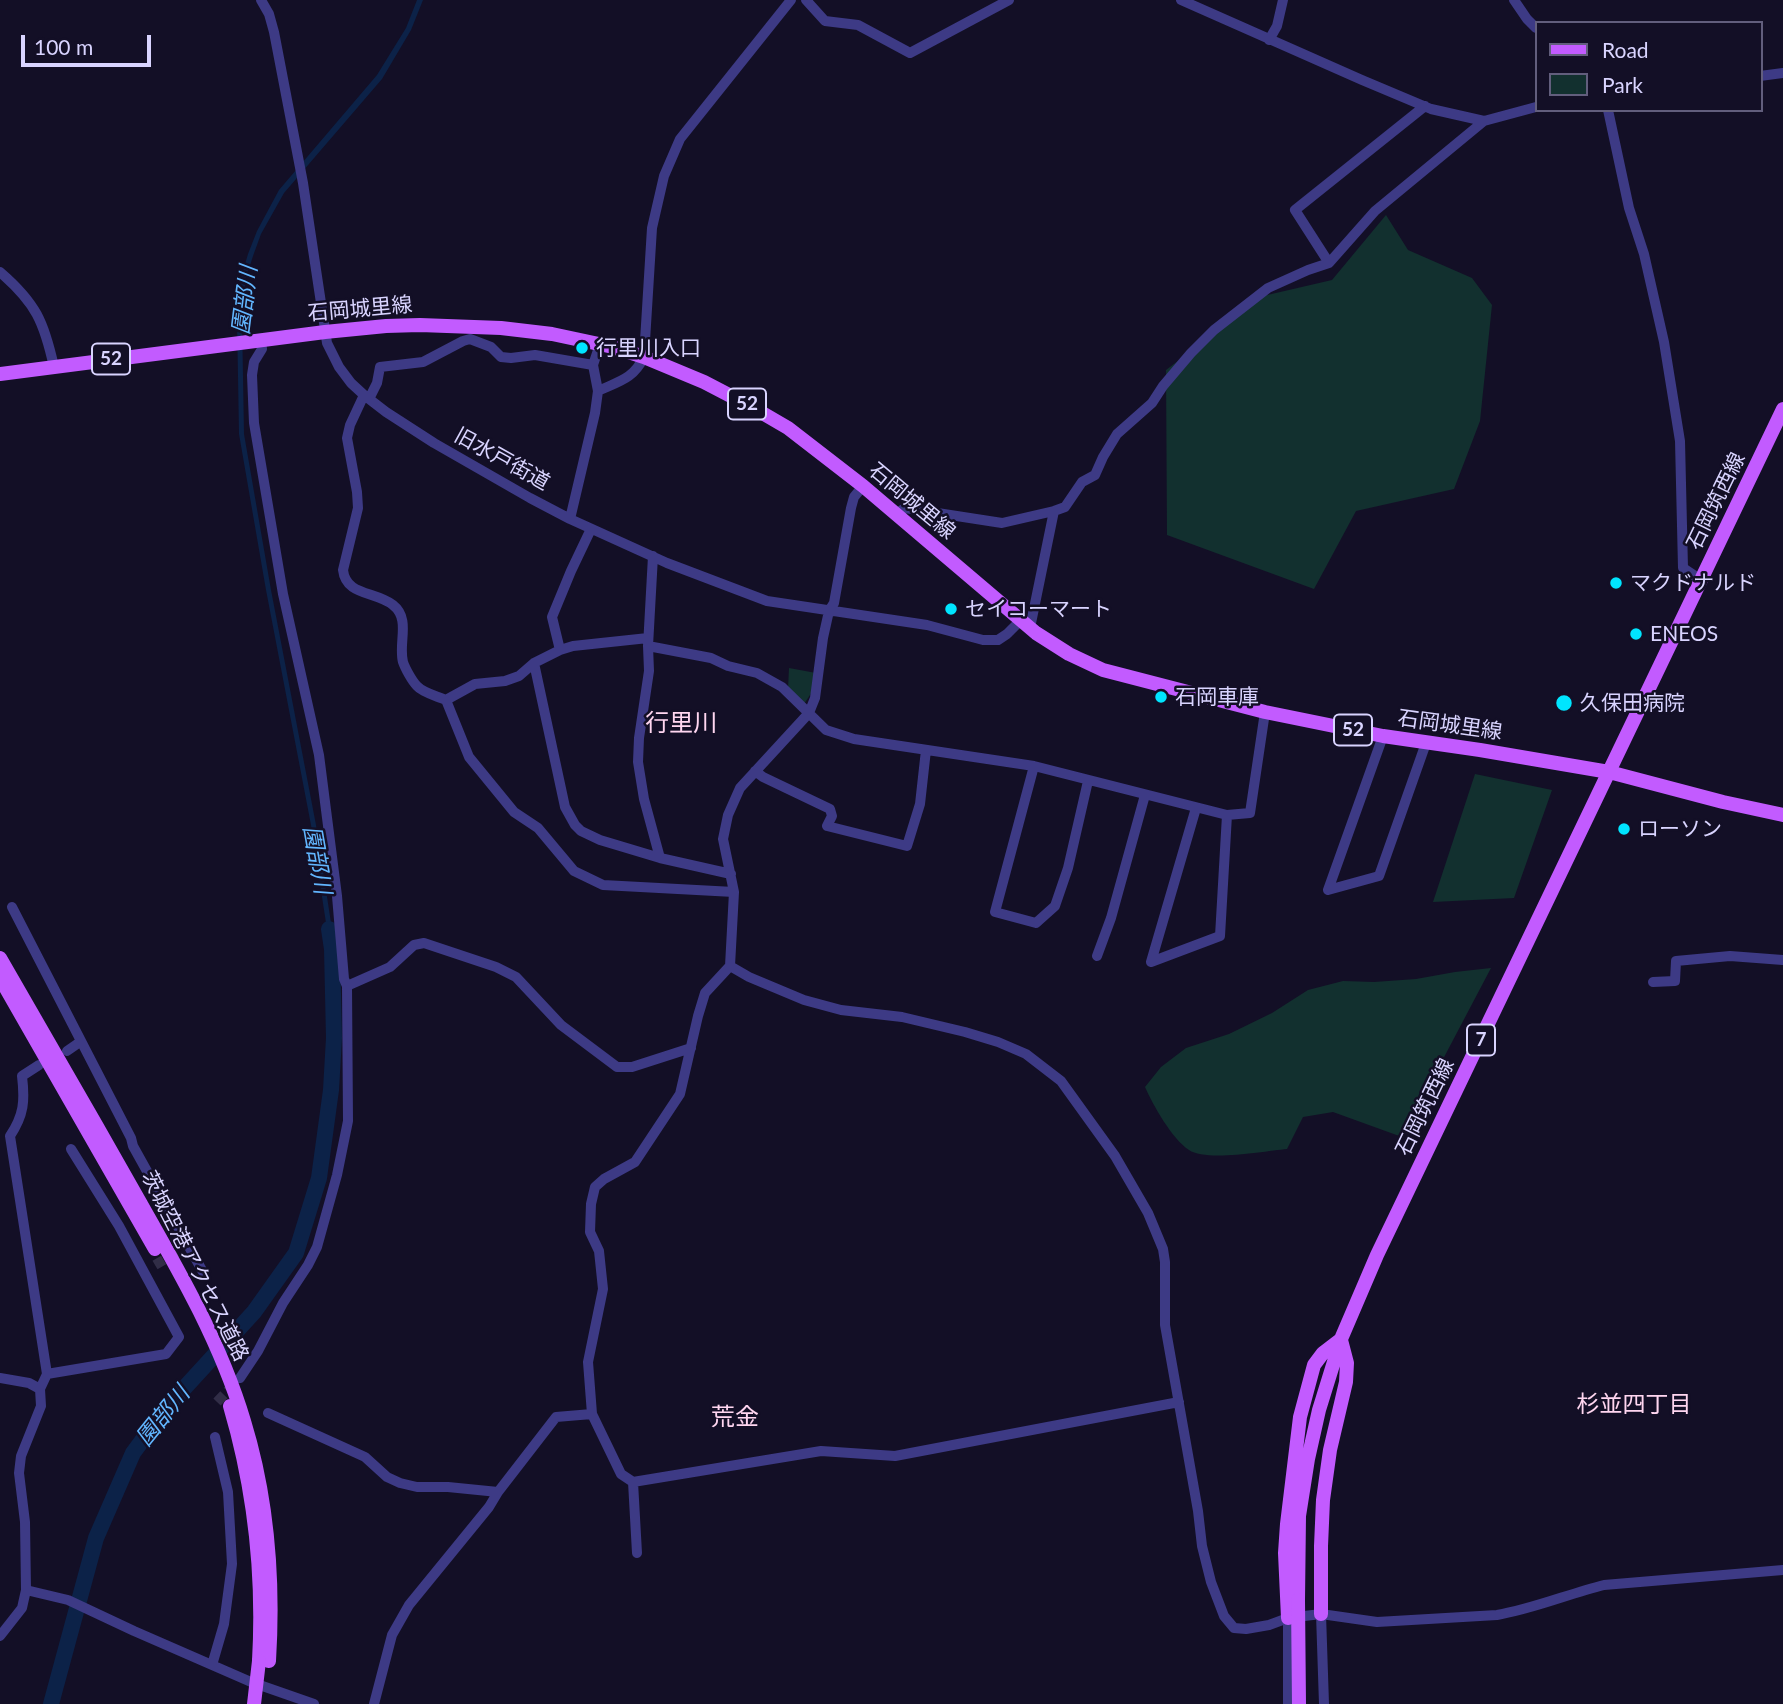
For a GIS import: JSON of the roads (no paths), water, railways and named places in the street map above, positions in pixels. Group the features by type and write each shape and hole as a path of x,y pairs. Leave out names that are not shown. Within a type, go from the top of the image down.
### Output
{"main road":[{"name":"石岡城里線","path":"0,373 386,326 477,326 525,330 600,344 645,357 704,382 768,416 811,445 863,486 1025,624 1069,654 1115,674 1265,712 1383,736 1609,772 1783,815"},
{"name":"石岡筑西線","path":"1299,1704 1298,1539 1304,1483 1319,1410 1341,1339 1377,1255 1783,409"},
{"name":"茨城空港アクセス道路","path":"0,958 177,1269 212,1347"},
{"name":"茨城空港アクセス道路","path":"0,978 230,1378 256,1522 264,1704"},
{"path":"1288,1618 1287,1524 1300,1417 1314,1365 1323,1353 1341,1339 1347,1363 1346,1382 1323,1500 1321,1614"},
{"name":"茨城空港アクセス道路","path":"254,1704 264,1661"}],"street":[{"name":"旧水戸街道","path":"261,0 274,32 303,183 330,352 338,368 366,397 434,443 570,519 667,563 767,601 927,625 983,640 998,640 1025,624"},
{"path":"598,391 631,376 645,357 652,228 664,176 680,139 791,0"},
{"path":"806,0 825,21 859,25 910,53 1009,0"},
{"path":"1181,0 1425,106 1484,121"},
{"path":"1269,40 1277,26 1283,0"},
{"path":"1514,0 1534,26"},
{"path":"1762,76 1783,73"},
{"path":"1329,263 1295,210 1425,106"},
{"path":"896,514 905,508 1002,523 1065,507 1082,482 1095,475 1117,434 1152,403 1191,353 1214,330 1268,288 1329,263 1375,211 1484,121 1534,108"},
{"path":"1608,112 1629,208 1644,254 1664,342 1680,441 1683,568 1701,580"},
{"path":"0,272 20,290 34,308 44,329 54,366"},
{"path":"593,365 535,355 501,357 491,347 470,339 423,362 380,367 377,383 350,425 347,438 358,509 343,570 344,579 352,588 384,598 397,608 403,620 403,662 417,687 446,700 468,757 514,812 537,828 574,871 603,885 734,892"},
{"path":"230,1378 258,1351 282,1303 317,1247 337,1175 348,1121 347,986 344,979 337,896 318,755 283,594 254,423 252,375 254,362 262,349 257,341"},
{"path":"570,519 595,413 598,391 593,365 600,344"},
{"path":"863,486 854,497 851,508 834,603 829,611 823,638 815,698 809,713 740,788 728,815 723,839 734,892 730,966 705,993 680,1094 635,1161 595,1186 590,1231 599,1251 603,1289 588,1362 592,1414 621,1474 634,1482 821,1451 895,1456 1179,1402"},
{"path":"1025,624 1054,511"},
{"path":"560,650 552,617 592,529"},
{"path":"653,556 649,671 639,738 639,762 644,799 660,858"},
{"path":"446,700 475,684 505,681 519,676 534,663 573,646 648,642 757,673 782,687 826,730 854,739 1034,766 1227,815 1250,813 1265,712"},
{"path":"534,663 565,807 575,825 600,840 660,858 731,874"},
{"path":"1383,736 1328,890 1379,876 1426,743"},
{"path":"755,771 830,809 832,816 827,826 908,846 920,804 926,750"},
{"path":"1034,766 995,912 1036,923 1055,906 1068,867 1088,780"},
{"path":"1097,956 1111,918 1145,795"},
{"path":"1196,808 1151,962 1220,936 1227,815"},
{"path":"12,907 131,1138 184,1249 202,1272"},
{"path":"347,986 390,967 414,945 424,943 516,977 561,1025 618,1066 632,1067 691,1048"},
{"path":"1653,982 1675,981 1676,961 1730,956 1783,960"},
{"path":"730,966 749,977 816,1003 841,1010 902,1017 965,1031 998,1042 1026,1054 1061,1081 1115,1156 1148,1213 1163,1249 1166,1325 1202,1546 1224,1616 1234,1628 1246,1629 1288,1618 1321,1614 1377,1622 1497,1615 1604,1585 1783,1570"},
{"path":"66,1051 80,1042"},
{"path":"0,1636 22,1608 26,1590 25,1522 19,1473 21,1456 41,1406 40,1389 47,1374 10,1136 21,1116 22,1076 39,1065"},
{"path":"47,1374 166,1354 179,1337 149,1267 71,1149"},
{"path":"0,1378 29,1383 40,1389"},
{"path":"268,1413 365,1457 387,1477 400,1483 417,1488 448,1487 498,1492"},
{"path":"374,1704 392,1635 409,1605 489,1507 556,1417 592,1414"},
{"path":"212,1665 224,1624 232,1564 228,1492 215,1437"},
{"path":"634,1482 637,1553"},
{"path":"26,1590 68,1600 251,1682 314,1704"},
{"path":"1321,1614 1324,1704"},
{"path":"1288,1618 1288,1704"}],"water":[{"path":"417,0 423,0 411,30 382,79 284,193 261,234 246,278 242,319 244,434 316,825 335,949 330,949 311,825 239,434 237,319 241,278 248,254 279,190 377,75 406,28"}],"waterway":[{"name":"園部川","path":"51,1704 96,1538 133,1453 167,1407 254,1312 296,1253 319,1178 331,1090 334,1038 329,929"}],"tunnel":[{"path":"155,1265 179,1251"},
{"path":"217,1402 236,1382"}],"place":[{"name":"行里川入口","path":"582,348"},
{"name":"マクドナルド","path":"1616,583"},
{"name":"セイコーマート","path":"951,609"},
{"name":"ENEOS","path":"1636,634"},
{"name":"石岡車庫","path":"1161,697"},
{"name":"久保田病院","path":"1564,703"},
{"name":"ローソン","path":"1624,829"}],"district":[{"name":"行里川","path":"681,723"},
{"name":"杉並四丁目","path":"1634,1405"},
{"name":"荒金","path":"735,1417"}]}
